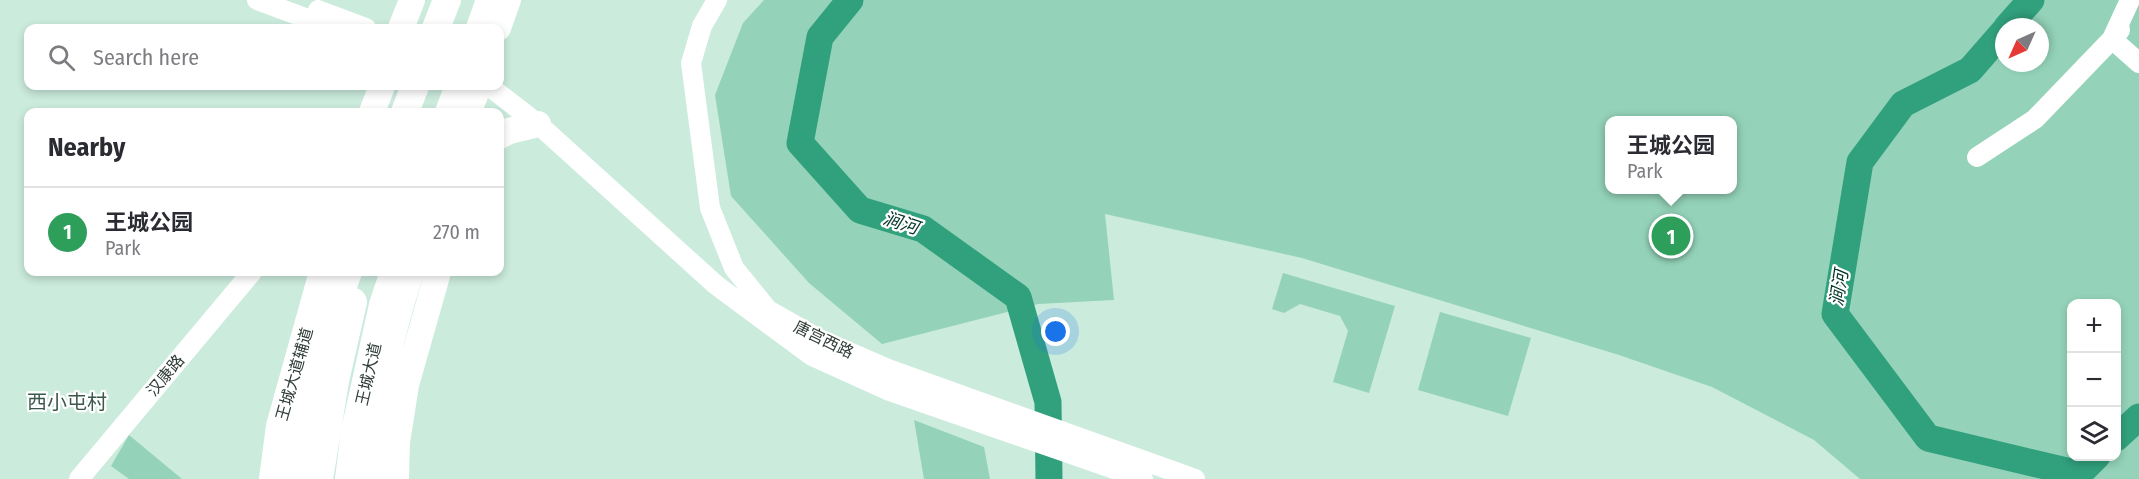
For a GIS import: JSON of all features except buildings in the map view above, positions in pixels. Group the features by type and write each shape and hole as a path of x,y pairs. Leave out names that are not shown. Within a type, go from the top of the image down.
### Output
{"highway":[{"path":"436,24 445,0"},
{"path":"481,24 490,0"},
{"path":"408,108 415,90"},
{"path":"451,108 457,90"},
{"path":"291,479 316,360 348,276"},
{"name":"王城大道","path":"319,479 335,381 361,276"},
{"name":"王城大道","path":"349,479 355,431 383,305 393,276"},
{"path":"375,420 375,479"}],"main road":[{"path":"403,24 412,0"},
{"path":"427,24 436,0"},
{"path":"499,24 508,0"},
{"path":"373,108 380,90"},
{"path":"399,108 406,90"},
{"path":"470,108 477,90"},
{"path":"504,134 538,124"},
{"name":"王城大道辅道","path":"272,479 279,426 321,276"},
{"path":"304,479 324,363 348,276"},
{"path":"369,479 375,420 400,305 410,276"},
{"path":"396,479 397,442 406,385 437,276"},
{"path":"400,305 406,385"}],"street":[{"path":"257,0 321,24"},
{"path":"292,0 355,24"},
{"name":"唐宫西路","path":"717,0 702,26 691,63 710,208 734,268 768,310 821,340 888,369 1195,479"},
{"path":"2112,39 2130,0"},
{"path":"1977,157 2035,119 2139,8"},
{"path":"2112,39 2139,63"},
{"name":"唐宫西路","path":"494,90 538,124 732,297 812,356 886,390 1143,479"},
{"name":"汉康路","path":"79,479 249,276"}],"green space":[{"path":"764,0 2139,0 2139,479 1860,479 1814,440 1712,387 1619,355 1302,258 1105,214 1114,300 1038,304 882,344 809,283 731,196 715,95 743,23"},
{"path":"1283,273 1395,306 1369,393 1333,382 1348,331 1340,316 1300,304 1284,313 1272,309"},
{"path":"1440,312 1531,338 1508,416 1418,390"},
{"path":"914,420 984,447 990,479 924,479"},
{"path":"129,435 182,479 129,479 111,466"}],"waterway":[{"name":"涧河","path":"850,0 820,37 800,143 860,210 923,229 1018,297 1048,402 1049,479"},
{"name":"涧河","path":"2015,18 2031,0"},
{"name":"涧河","path":"1995,41 1970,70 1903,104 1860,162 1835,314 1928,438 2079,474 2092,461"},
{"name":"涧河","path":"2121,433 2139,417"}],"place":[{"name":"王城公园","path":"1671,236"}],"district":[{"name":"西小屯村","path":"67,402"}]}
